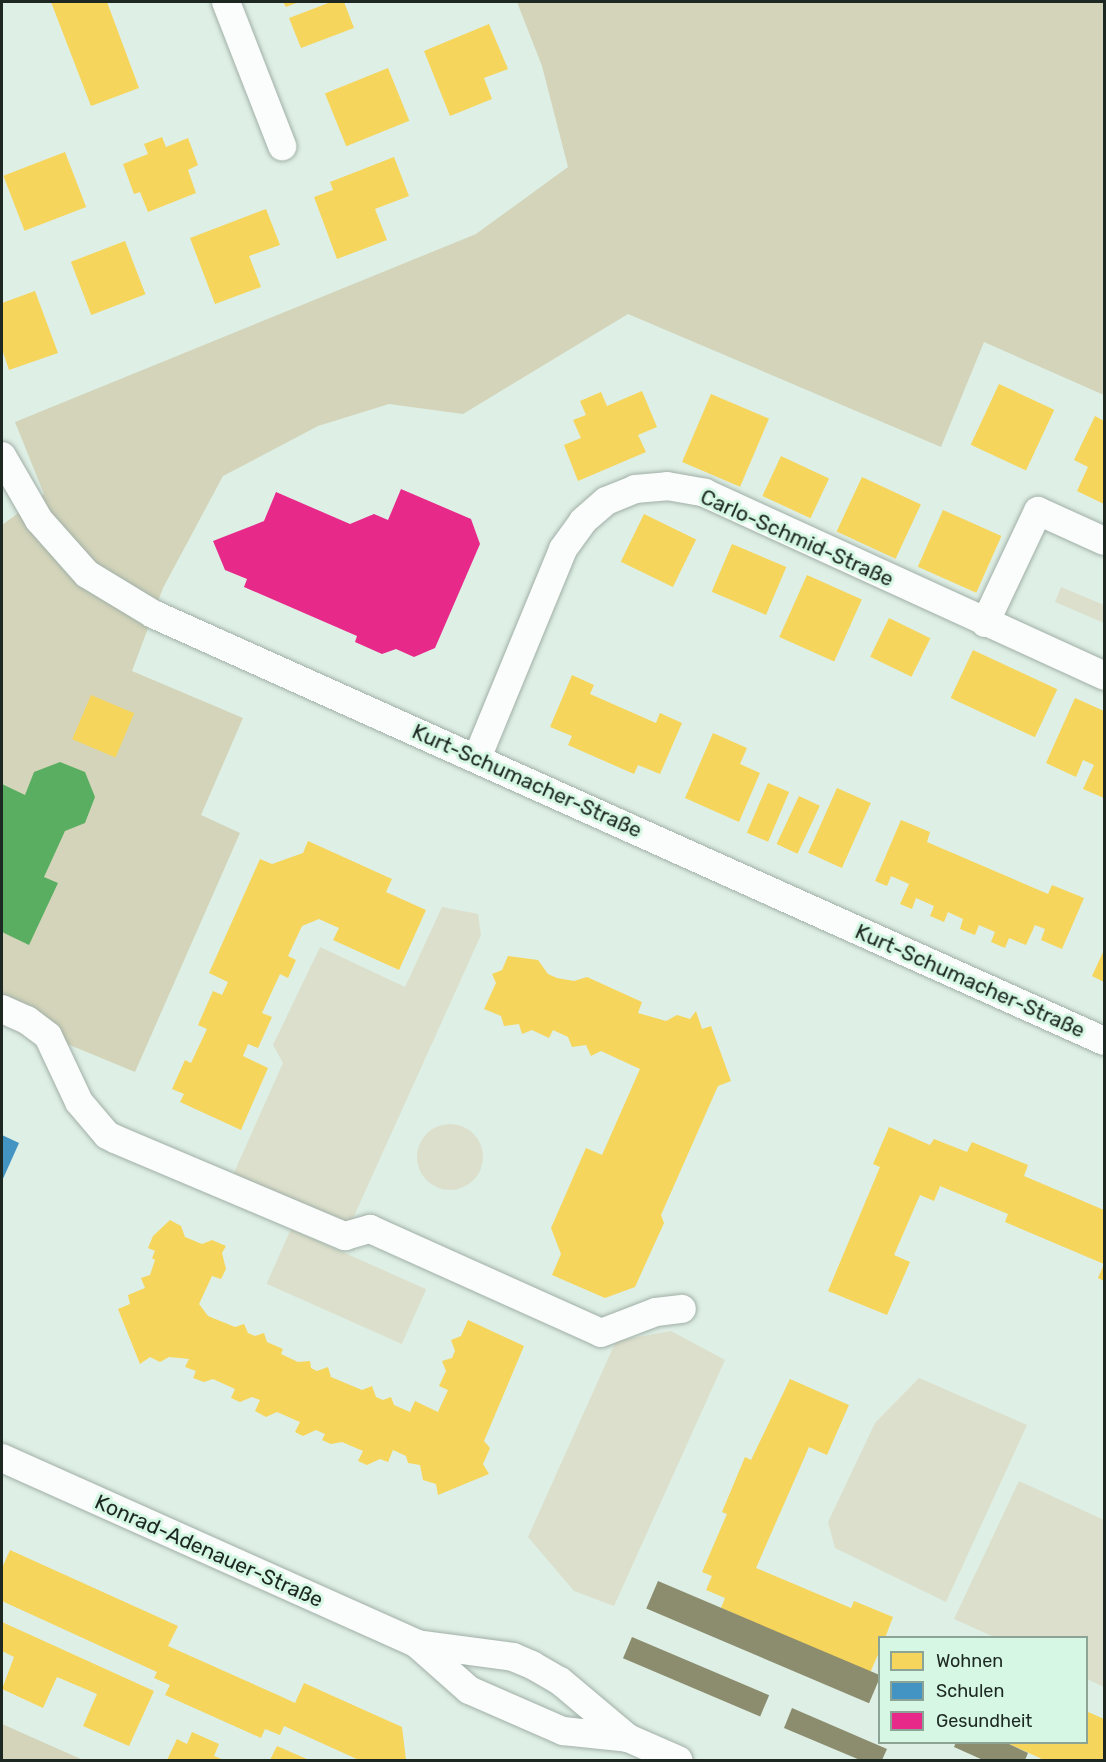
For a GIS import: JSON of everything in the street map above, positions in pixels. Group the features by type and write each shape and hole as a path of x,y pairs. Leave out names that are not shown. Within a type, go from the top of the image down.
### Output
{"street":[{"path":"226,2 282,146"},
{"name":"Kurt-Schumacher-Straße","path":"2,456 39,520 87,574 153,614 1104,1041"},
{"name":"Carlo-Schmid-Straße","path":"477,758 562,549 583,521 606,501 636,489 667,486 705,493 1104,676"},
{"path":"985,623 1038,511 1104,541"},
{"path":"2,1009 27,1020 48,1036 79,1102 107,1135 115,1139 345,1236 370,1229 601,1333 656,1312 682,1309"},
{"name":"Konrad-Adenauer-Straße","path":"2,1458 417,1644 513,1657 532,1665 560,1681 628,1738 678,1761"},
{"name":"Konrad-Adenauer-Straße","path":"417,1644 469,1690 563,1731 628,1738"}],"green space":[{"path":"517,2 1104,2 1104,395 984,342 941,447 628,314 463,414 389,404 318,426 223,476 163,588 132,671 243,718 201,815 240,833 135,1072 48,1036 2,1009 2,525 44,494 15,422 476,234 568,167 542,66"},
{"path":"1061,587 1104,605 1104,623 1055,602"},
{"path":"442,907 478,914 481,935 345,1236 228,1186 283,1063 273,1045 320,947 405,987"},
{"path":"450,1124 463,1126 478,1139 483,1157 481,1170 468,1185 450,1190 437,1188 422,1175 417,1157 419,1144 432,1129"},
{"path":"291,1229 426,1289 402,1344 267,1284"},
{"path":"671,1331 725,1360 614,1606 574,1591 528,1537 616,1341"},
{"path":"919,1378 1027,1425 946,1602 835,1548 828,1522 875,1423"},
{"path":"1019,1481 1104,1520 1104,1687 1088,1679 1088,1636 992,1636 954,1619"},
{"path":"2,1724 83,1760 2,1760"}],"building: Wohnen":[{"path":"51,2 107,2 139,88 91,106"},
{"path":"283,2 299,2 286,7"},
{"path":"331,2 344,2 354,28 301,48 289,18"},
{"path":"489,24 508,69 484,78 492,99 450,116 424,51"},
{"path":"388,68 409,121 346,146 325,93"},
{"path":"162,137 166,147 188,138 198,165 188,170 196,193 148,212 140,192 134,194 123,164 148,154 144,144"},
{"path":"65,152 86,207 25,231 3,176"},
{"path":"394,157 409,196 375,209 387,240 337,259 314,197 333,190 330,182"},
{"path":"266,209 280,245 249,256 261,287 215,304 190,238"},
{"path":"125,241 145,294 91,315 71,262"},
{"path":"35,291 58,353 9,370 2,349 2,303"},
{"path":"999,384 1054,410 1026,471 971,445"},
{"path":"642,391 657,427 638,435 646,452 578,481 564,445 581,438 573,420 586,415 580,401 601,392 607,406"},
{"path":"711,394 769,419 740,487 682,462"},
{"path":"1095,416 1104,421 1104,504 1077,491 1088,467 1074,460"},
{"path":"781,456 829,478 810,518 762,496"},
{"path":"862,477 921,504 896,559 837,531"},
{"path":"943,510 1001,536 976,593 918,567"},
{"path":"644,514 696,539 673,587 621,562"},
{"path":"732,544 786,567 766,615 712,592"},
{"path":"807,575 862,599 834,662 779,637"},
{"path":"889,618 930,638 911,677 870,657"},
{"path":"973,650 1057,689 1035,737 951,698"},
{"path":"572,675 594,685 590,694 656,723 660,713 682,723 660,774 638,765 634,774 568,745 572,736 550,727"},
{"path":"91,695 134,713 116,758 72,739"},
{"path":"1075,698 1104,711 1104,798 1083,789 1094,765 1083,760 1076,777 1046,763"},
{"path":"713,733 747,748 740,764 760,773 739,822 685,798"},
{"path":"768,783 789,792 768,842 747,833"},
{"path":"837,788 871,803 842,868 808,853"},
{"path":"799,796 820,806 797,854 777,844"},
{"path":"901,820 930,832 927,842 1048,894 1052,885 1084,898 1062,949 1041,940 1045,929 1035,925 1026,945 1009,938 1005,948 991,942 995,932 979,925 975,935 960,929 963,919 948,912 944,922 930,916 934,906 916,898 912,909 900,904 909,884 891,876 887,886 875,881"},
{"path":"308,841 392,879 386,892 426,910 399,970 333,940 339,928 319,919 302,926 288,956 296,960 288,978 280,974 262,1013 272,1017 258,1048 248,1044 243,1056 268,1068 241,1130 180,1102 184,1094 172,1089 185,1060 191,1063 207,1029 198,1025 213,991 222,995 228,982 209,973 260,859 272,864 303,853"},
{"path":"1104,950 1104,982 1092,976"},
{"path":"508,956 538,960 548,974 557,978 574,981 587,977 642,1002 638,1013 666,1021 677,1015 690,1019 696,1011 702,1029 711,1026 731,1081 718,1086 661,1215 664,1223 635,1287 605,1298 552,1275 561,1254 551,1228 586,1148 602,1155 640,1069 601,1051 591,1056 586,1045 572,1047 568,1037 553,1030 549,1038 532,1030 522,1034 519,1024 504,1026 501,1016 484,1009 496,983 492,974 502,970"},
{"path":"889,1127 930,1145 934,1139 967,1152 972,1142 1028,1165 1024,1176 1104,1210 1104,1264 1005,1222 1008,1214 940,1186 934,1201 920,1195 894,1255 910,1262 887,1315 828,1291 880,1167 873,1164"},
{"path":"170,1220 181,1226 185,1237 202,1244 212,1240 226,1246 222,1253 226,1269 221,1279 212,1276 199,1304 208,1316 235,1327 244,1324 248,1333 255,1336 264,1333 267,1342 283,1349 281,1354 298,1362 310,1361 311,1368 317,1371 328,1367 331,1377 362,1390 372,1386 376,1397 383,1400 391,1397 394,1405 410,1412 415,1401 438,1412 448,1390 439,1386 446,1371 442,1361 452,1358 455,1351 451,1340 461,1336 468,1320 524,1346 484,1441 490,1448 483,1464 489,1474 438,1495 436,1484 423,1480 420,1465 408,1463 406,1456 393,1450 388,1462 380,1459 367,1465 358,1461 363,1451 342,1442 331,1444 322,1440 325,1434 316,1430 303,1436 295,1432 300,1422 277,1412 266,1417 255,1411 260,1400 252,1397 240,1402 231,1398 235,1389 213,1379 204,1382 193,1378 196,1371 185,1367 189,1359 169,1357 160,1362 150,1357 140,1364 118,1309 130,1304 128,1295 145,1288 141,1278 150,1275 155,1260 152,1258 155,1251 148,1248 153,1236"},
{"path":"1104,1264 1104,1281 1098,1278"},
{"path":"790,1379 849,1405 827,1455 809,1447 756,1568 851,1608 854,1601 893,1617 886,1636 878,1636 878,1655 870,1673 721,1608 725,1598 706,1590 712,1576 702,1572 727,1514 722,1512 745,1457 751,1460"},
{"path":"10,1550 178,1626 168,1646 295,1703 304,1683 402,1727 406,1760 359,1760 284,1726 280,1735 265,1729 261,1738 165,1695 170,1685 154,1678 157,1672 2,1601 2,1568"},
{"path":"2,1622 154,1691 129,1746 83,1726 97,1694 57,1677 43,1708 2,1689 14,1657 2,1651"},
{"path":"1088,1712 1104,1719 1104,1760 1044,1760 1009,1744 1088,1744"},
{"path":"192,1732 219,1744 214,1756 224,1760 167,1760 177,1739 187,1744"},
{"path":"277,1746 309,1760 270,1760"}],"building: Schulen":[{"path":"2,1135 19,1143 2,1181"}],"building: Gesundheit":[{"path":"401,489 471,519 480,544 435,648 414,657 396,649 382,654 355,642 357,636 244,587 247,579 225,570 213,541 264,521 276,492 350,524 374,514 388,520"}],"building: Öffentlich":[{"path":"60,762 85,772 95,797 85,823 65,831 44,877 58,883 29,945 2,932 2,784 25,795 34,772"}],"building: Industrie":[{"path":"658,1581 878,1674 878,1682 869,1703 646,1609"},
{"path":"632,1637 769,1695 760,1716 623,1658"},
{"path":"792,1708 887,1749 882,1760 860,1760 784,1728"},
{"path":"955,1744 1009,1744 1028,1753 1025,1760 983,1760 954,1747"}]}
